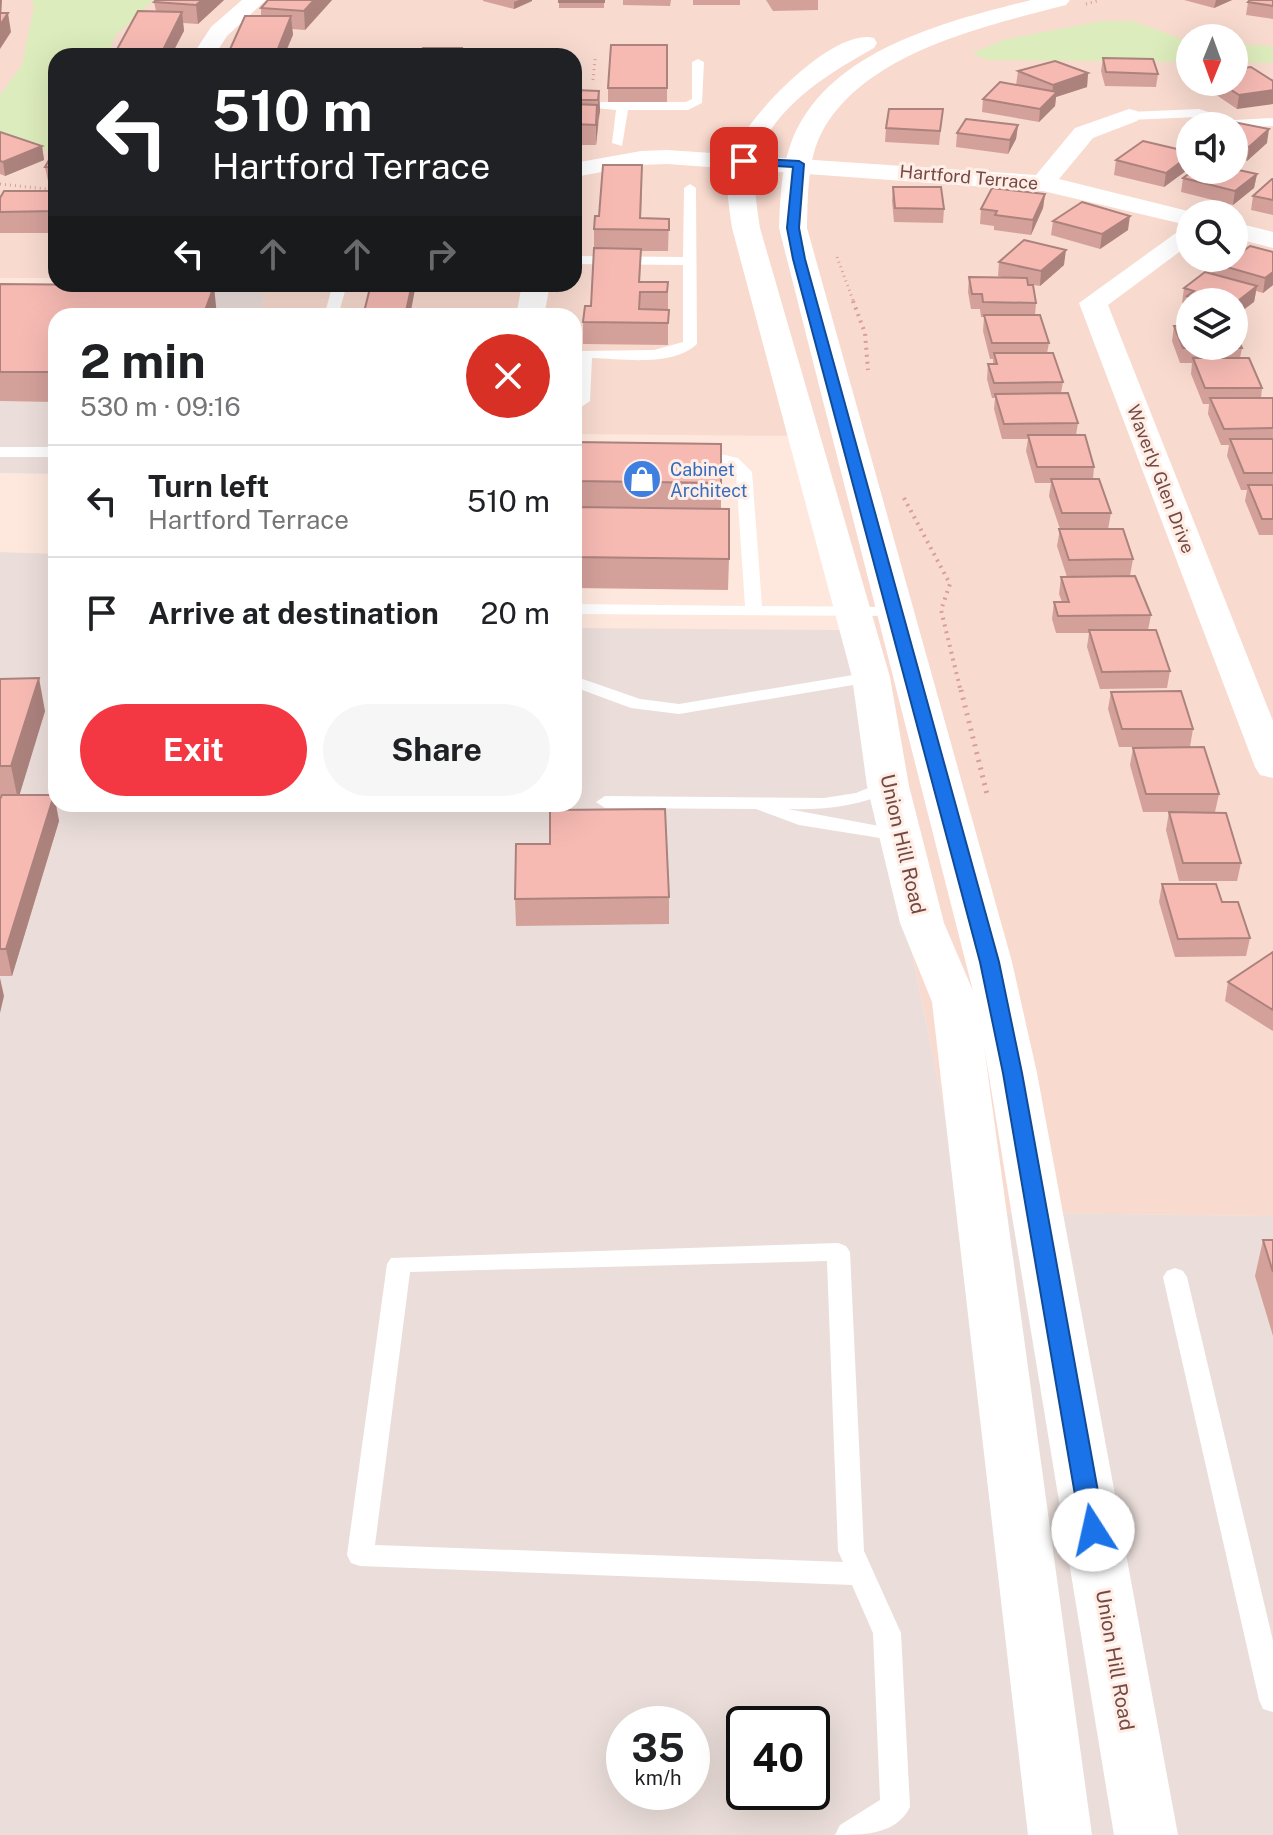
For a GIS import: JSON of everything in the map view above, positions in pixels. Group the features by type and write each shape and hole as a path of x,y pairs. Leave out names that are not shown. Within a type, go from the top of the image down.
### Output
{"street":[{"path":"208,48 219,32 255,0"},
{"path":"744,161 752,143 789,95 811,75 841,56 911,22 988,0"},
{"name":"Union Hill Road","path":"1072,2 938,33 876,67 840,92 821,112 809,133 799,164 793,228 990,962 1146,1835"},
{"path":"1043,183 1084,133 1129,116"},
{"name":"Hartford Terrace","path":"582,169 641,158 799,164 1043,183 1176,215"},
{"name":"Union Hill Road","path":"744,161 746,228 871,677 888,786 922,923 955,1002 961,1032 1060,1835"},
{"path":"1248,234 1273,240"},
{"name":"Waverly Glen Drive","path":"1176,242 1093,303 1273,767"}],"lane":[{"path":"582,97 599,106 622,107 678,107 698,101 698,62"},
{"path":"618,143 622,107"},
{"path":"1129,116 1199,113 1233,124 1273,122"},
{"path":"582,353 665,353 681,351 690,344 690,188"},
{"path":"582,260 689,261"},
{"path":"0,452 48,452"},
{"path":"685,454 733,461 744,472 740,529 754,611"},
{"path":"582,609 895,612"},
{"path":"582,684 637,704 679,709 871,677"},
{"path":"605,802 824,804 861,798 888,786"},
{"path":"755,801 769,811 799,819 899,835"},
{"path":"850,1835 895,1807 887,1633 851,1551 838,1252 399,1264 360,1555 861,1574"},
{"path":"1175,1277 1273,1700"}],"path":[{"path":"1072,2 1100,0"},
{"path":"0,184 48,189"},
{"path":"836,255 865,333 868,378"},
{"path":"902,495 950,584 941,610 991,809"}],"shaded area":[{"path":"0,0 1273,0 1273,1216 965,1212 807,436 582,434 582,308 261,308 266,292 582,292 582,48 48,48 48,278 0,278"},
{"path":"109,292 266,292 261,308 48,308 48,474 0,473 0,301"},
{"path":"0,552 48,554 48,812 582,812 582,628 846,630 965,1212 1273,1216 1273,1835 0,1835"}],"green space":[{"path":"32,0 154,0 115,36 110,48 48,48 48,151 0,136 0,95 22,65 34,6"},
{"path":"1102,21 1133,21 1176,37 1176,62 987,60 972,53 1006,39"},
{"path":"1248,45 1273,46 1273,63 1248,62"}],"building":[{"path":"202,0 196,5 154,2"},
{"path":"268,0 314,0 304,11 261,8"},
{"path":"604,0 604,2 559,2"},
{"path":"1273,0 1273,6 1248,2"},
{"path":"138,11 182,12 164,48 118,48"},
{"path":"0,13 8,13 0,25"},
{"path":"245,16 291,16 278,48 231,48"},
{"path":"611,45 667,45 667,88 608,88"},
{"path":"1103,58 1153,59 1158,74 1106,72"},
{"path":"1055,61 1088,73 1053,85 1018,71"},
{"path":"1248,67 1273,81 1273,90 1248,94"},
{"path":"1000,82 1057,92 1040,109 983,99"},
{"path":"582,90 599,91 598,100 582,100"},
{"path":"582,104 597,105 596,125 582,124"},
{"path":"889,109 943,109 940,131 886,128"},
{"path":"966,119 1018,125 1010,140 957,133"},
{"path":"1248,125 1269,129 1249,147"},
{"path":"0,132 42,146 0,161"},
{"path":"1143,141 1176,149 1176,166 1166,173 1116,160"},
{"path":"603,165 642,165 640,218 669,219 669,230 594,229 595,216 599,216"},
{"path":"1248,172 1257,174 1248,181"},
{"path":"1272,179 1273,200 1253,196"},
{"path":"1207,184 1244,184 1235,191"},
{"path":"893,187 941,187 944,209 895,208"},
{"path":"992,188 1045,194 1033,220 995,215 997,211 981,209"},
{"path":"4,191 48,191 48,211 0,212 0,198"},
{"path":"1082,202 1130,216 1102,234 1053,221"},
{"path":"1024,240 1066,250 1041,271 999,262"},
{"path":"594,248 641,249 639,282 668,282 667,292 640,292 639,309 669,310 668,323 583,322 585,306 591,306"},
{"path":"1248,248 1273,252 1273,272 1265,278 1244,272 1248,272"},
{"path":"1205,272 1257,286 1248,293 1248,288 1184,288"},
{"path":"969,277 1027,278 1028,285 1033,285 1036,303 983,302 982,294 972,294"},
{"path":"0,284 48,284 48,292 212,292 206,308 48,308 48,372 0,372"},
{"path":"369,292 410,292 407,308 365,308"},
{"path":"984,315 1040,315 1049,343 992,343"},
{"path":"994,353 1053,353 1063,382 994,383 988,364 997,364"},
{"path":"1249,358 1262,388 1205,388 1194,360"},
{"path":"1068,393 1078,423 1004,424 995,394"},
{"path":"1210,398 1273,398 1273,428 1224,429"},
{"path":"1028,435 1085,435 1094,467 1037,467"},
{"path":"1230,439 1273,439 1273,473 1244,473"},
{"path":"582,442 721,444 721,483 582,481"},
{"path":"1051,479 1099,479 1111,513 1062,513"},
{"path":"1248,485 1273,485 1273,519 1262,519"},
{"path":"582,507 729,509 729,559 582,557"},
{"path":"1059,529 1123,529 1133,559 1069,560"},
{"path":"1135,576 1151,615 1058,616 1054,602 1069,602 1061,577"},
{"path":"1089,630 1156,630 1170,671 1102,672"},
{"path":"39,678 11,766 0,766 0,679"},
{"path":"1181,691 1193,729 1122,729 1111,692"},
{"path":"1204,747 1219,794 1146,794 1133,748"},
{"path":"2,795 48,795 49,812 6,949 0,949"},
{"path":"665,809 669,897 515,899 516,844 550,844 550,812"},
{"path":"1169,812 1226,813 1241,863 1183,863"},
{"path":"1162,884 1216,884 1222,902 1238,902 1250,938 1178,939"},
{"path":"1273,952 1273,1010 1228,982"},
{"path":"1263,1240 1273,1240 1273,1272"}],"place":[{"name":"Cabinet Architect","path":"642,479"}],"route":[{"path":"744,161 799,164 793,228 799,259 990,962 1013,1073 1093,1530"}]}
